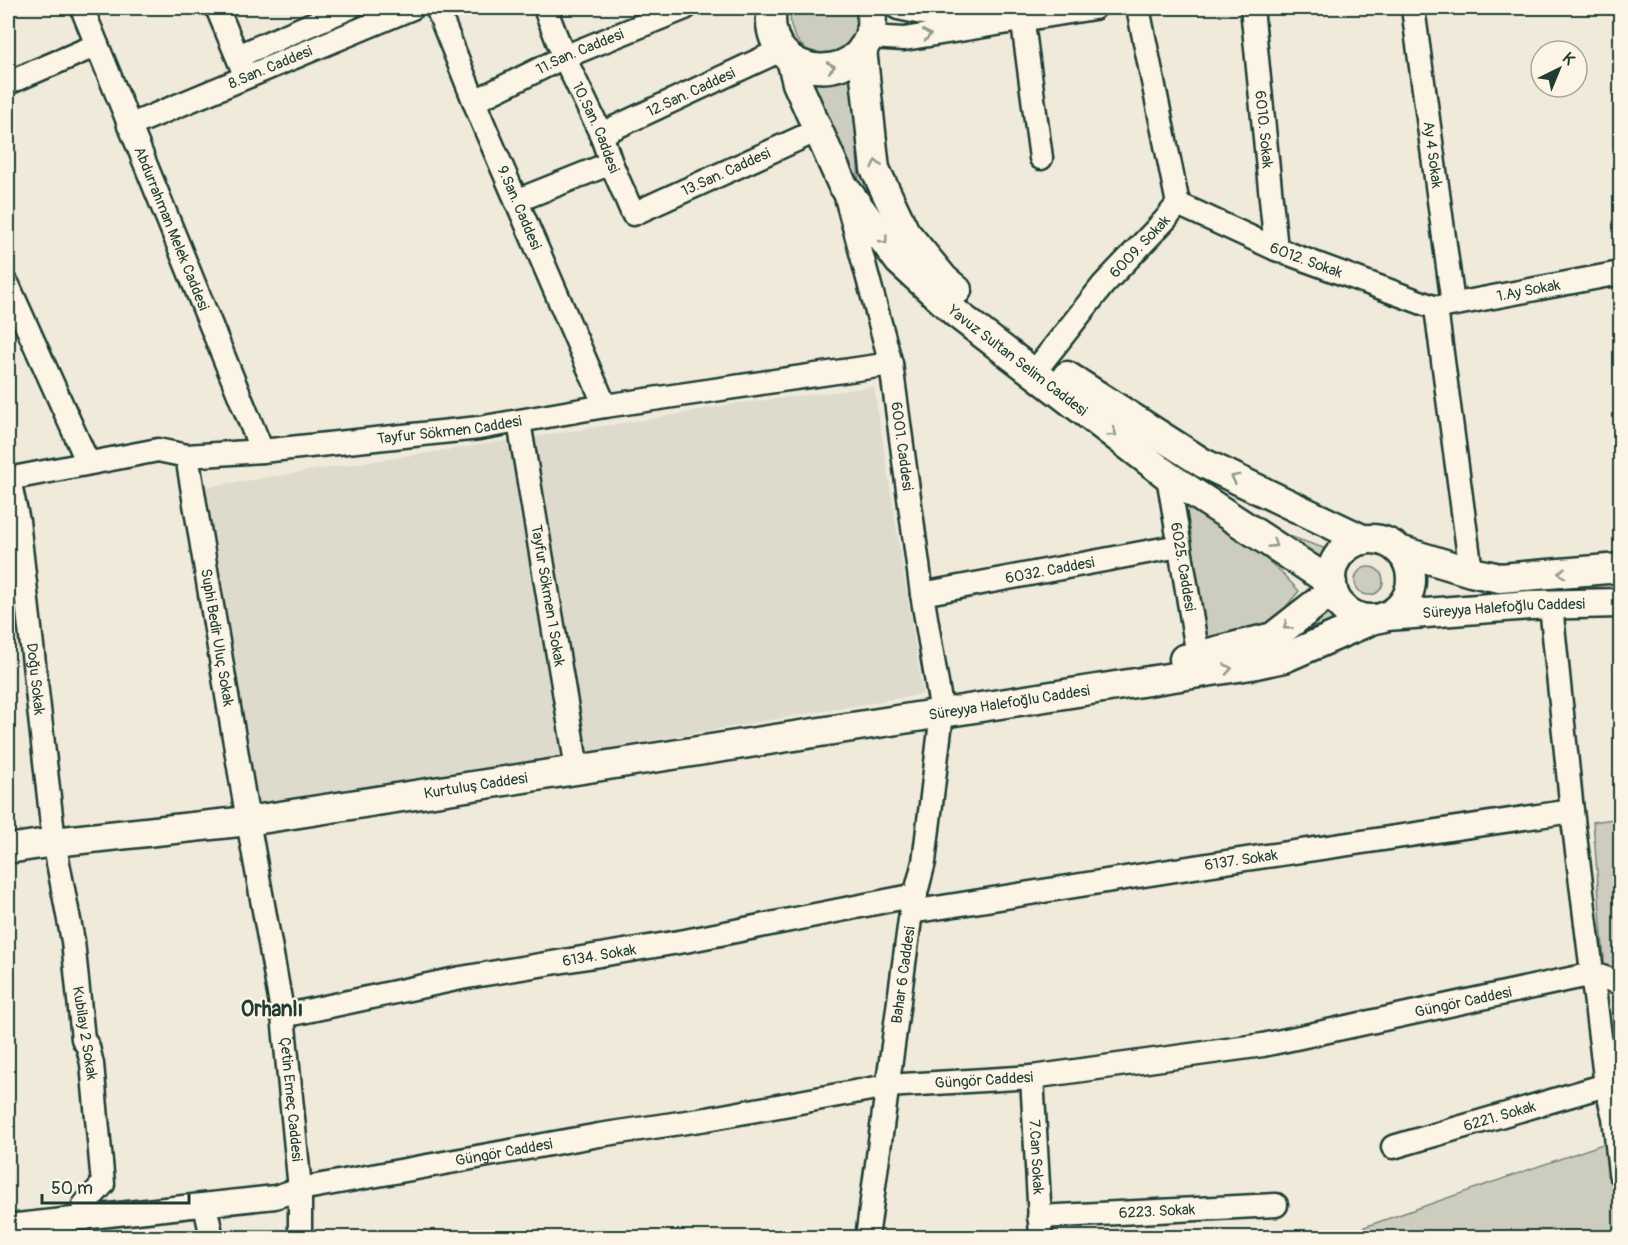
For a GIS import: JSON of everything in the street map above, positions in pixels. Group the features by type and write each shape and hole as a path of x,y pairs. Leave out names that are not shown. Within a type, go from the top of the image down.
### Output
{"main road":[{"name":"Yavuz Sultan Selim Caddesi","path":"758,8 779,38 842,184 899,261 957,314 1168,476 1333,586"},
{"name":"Yavuz Sultan Selim Caddesi","path":"871,8 872,19 866,43 875,169 905,232 944,279 1043,361 1203,463 1364,540"},
{"path":"779,38 802,66 815,69 842,66 853,58 866,43"},
{"path":"1399,550 1407,561 1411,573 1411,585 1407,598 1399,609 1380,618 1360,618 1348,612 1339,602 1332,576 1335,563 1342,552 1352,544 1364,540 1389,543 1399,550 1471,572 1500,578 1620,568"},
{"name":"Süreyya Halefoğlu Caddesi","path":"942,713 1273,637 1333,586"},
{"name":"Süreyya Halefoğlu Caddesi","path":"942,713 1284,658 1380,618 1530,605 1620,603"},
{"name":"Kurtuluş Caddesi","path":"8,849 248,821 942,713"}],"street":[{"name":"Abdurrahman Melek Caddesi","path":"82,8 261,451"},
{"path":"217,8 246,77"},
{"name":"8.San. Caddesi","path":"129,126 412,8"},
{"name":"9.San. Caddesi","path":"437,8 516,201 605,406"},
{"name":"10.San. Caddesi","path":"545,8 564,57 601,134 610,163 633,214"},
{"name":"11.San. Caddesi","path":"475,101 564,57 685,8"},
{"path":"898,8 928,11 1094,8"},
{"name":"6009. Sokak","path":"1043,361 1103,285 1178,204 1138,8"},
{"name":"6010. Sokak","path":"1252,8 1276,249"},
{"name":"Ay 4 Sokak","path":"1413,8 1471,572"},
{"name":"8.San. Caddesi","path":"238,56 338,10"},
{"path":"866,43 904,39 1016,11"},
{"path":"1016,11 1041,158"},
{"name":"12.San. Caddesi","path":"601,134 779,38"},
{"path":"8,82 97,45"},
{"name":"13.San. Caddesi","path":"633,214 818,129"},
{"path":"516,201 610,163"},
{"name":"6001. Caddesi","path":"842,184 891,364 922,594 942,713"},
{"name":"6012. Sokak","path":"1178,204 1276,249 1444,306"},
{"name":"1.Ay Sokak","path":"1444,306 1620,273"},
{"path":"8,285 88,463"},
{"name":"Tayfur Sökmen Caddesi","path":"8,478 158,450 187,456 261,451 479,428 605,406 891,364"},
{"name":"Tayfur Sökmen 1 Sokak","path":"519,422 578,769"},
{"name":"Suphi Bedir Uluç Sokak","path":"187,456 248,821"},
{"name":"6025. Caddesi","path":"1168,476 1198,656"},
{"name":"Doğu Sokak","path":"8,478 18,521 54,842"},
{"name":"6032. Caddesi","path":"922,594 1179,546"},
{"path":"1551,606 1572,811 1606,1085 1614,1117 1620,1173"},
{"name":"Bahar 6 Caddesi","path":"867,1238 914,904 924,861 931,812 942,713"},
{"name":"6137. Sokak","path":"914,904 1226,862 1572,811"},
{"name":"Çetin Emeç Caddesi","path":"248,821 283,1016 300,1189 300,1238"},
{"name":"Kubilay 2 Sokak","path":"54,842 73,941 83,1039 88,1047 92,1064 103,1184 84,1205 85,1218"},
{"name":"6134. Sokak","path":"283,1016 461,978 914,904"},
{"path":"1593,974 1620,983"},
{"name":"Güngör Caddesi","path":"8,1226 275,1197 300,1189 887,1086 1032,1077 1263,1045 1593,974"},
{"name":"7.Can Sokak","path":"1032,1077 1040,1227"},
{"name":"6221. Sokak","path":"1393,1147 1606,1085"},
{"path":"204,1205 212,1238"},
{"name":"6223. Sokak","path":"1040,1227 1276,1205"}],"shaded area":[{"path":"791,8 858,8 859,26 852,40 842,49 830,54 818,53 806,49 797,39 791,26"},
{"path":"860,69 857,155 859,180 801,77"},
{"path":"874,387 923,694 248,810 205,487 656,418 733,404"},
{"path":"1182,492 1278,569 1299,591 1276,619 1257,633 1202,655"},
{"path":"1275,531 1335,552 1324,567"},
{"path":"1369,567 1379,571 1383,581 1379,591 1369,595 1359,591 1355,581 1359,571"},
{"path":"1324,603 1348,620 1287,632"},
{"path":"1620,818 1620,976 1605,972 1593,822"},
{"path":"1620,1138 1620,1237 1365,1238 1364,1227"}],"district":[{"name":"Orhanlı","path":"272,1009"}]}
